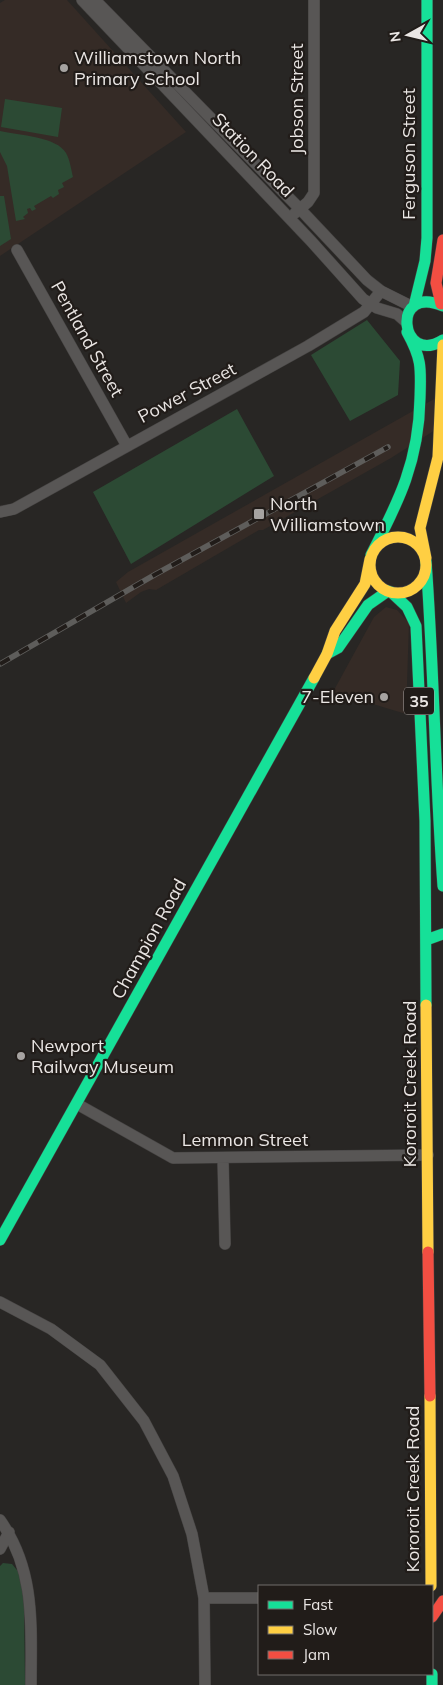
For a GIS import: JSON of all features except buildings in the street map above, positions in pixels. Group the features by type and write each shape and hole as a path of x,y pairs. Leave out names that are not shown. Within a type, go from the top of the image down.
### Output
{"main road":[{"name":"Ferguson Street","path":"406,327 425,261 427,238 426,0"},
{"path":"442,305 436,283 443,240"},
{"path":"413,306 427,301 442,305"},
{"path":"406,327 418,344 426,346 443,340"},
{"path":"371,557 399,502 413,464 420,428 422,367 419,354 406,327"},
{"name":"35","path":"443,345 439,473 420,528 426,560 432,646 443,886"},
{"path":"413,464 441,447"},
{"path":"371,557 382,541 400,536 416,543 426,560 425,574 418,585 403,593 390,592"},
{"name":"35","path":"371,557 371,572 374,580 390,592"},
{"name":"Champion Road","path":"0,1240 327,654 335,631 365,584 371,557"},
{"name":"Champion Road","path":"327,654 338,648 368,605 390,592"},
{"name":"Kororoit Creek Road","path":"390,592 407,605 414,616 416,626 425,820 431,1583"},
{"path":"426,940 443,934"},
{"path":"433,1616 443,1601"}],"street":[{"name":"Station Road","path":"82,0 289,218 360,296 371,305 395,312 406,327"},
{"name":"Station Road","path":"95,0 300,208 356,270 381,292 413,306"},
{"name":"Jobson Street","path":"289,218 314,193 314,0"},
{"path":"202,127 211,117"},
{"name":"Pentland Street","path":"17,250 127,446"},
{"name":"Power Street","path":"0,512 14,509 300,351 364,312 381,292"},
{"name":"Lemmon Street","path":"77,1104 173,1158 428,1155"},
{"path":"223,1158 226,1244"},
{"path":"0,1302 51,1329 100,1365 144,1421 173,1476 192,1534 204,1598 205,1685"},
{"path":"431,1471 443,1471"},
{"path":"0,1520 9,1532 28,1579 31,1608 31,1685"},
{"path":"0,1549 9,1532"},
{"path":"204,1598 258,1598"}],"shaded area":[{"name":"Williamstown North Primary School","path":"5,0 67,0 186,132 0,256 0,3"},
{"path":"443,394 443,425 391,458 263,530 259,530 156,590 149,589 141,592 126,603 116,582 128,572"},
{"name":"7-Eleven","path":"386,607 397,610 409,623 406,714 333,692 374,617"}],"green space":[{"path":"5,99 62,108 58,137 1,127"},
{"path":"0,131 37,137 55,143 66,153 69,162 73,177 62,183 64,187 58,190 59,194 53,198 51,196 34,206 36,209 32,211 30,208 27,209 28,213 23,217 25,219 16,221 7,166 0,152"},
{"path":"0,196 4,196 11,239 0,246"},
{"path":"367,320 400,361 398,395 350,421 311,355"},
{"path":"237,409 274,476 131,564 93,492"},
{"path":"3,1563 12,1564 21,1575 24,1598 25,1685 0,1685 0,1566"}],"railway":[{"path":"0,664 156,574 388,447"}],"traffic: fast":[{"path":"414,306 425,261 427,238 427,0"},
{"path":"443,306 426,302 415,305 408,314 407,324 410,335 417,343 428,345 443,340"},
{"path":"371,555 399,498 416,442 419,421 420,364 416,349 407,332"},
{"path":"426,561 443,886"},
{"path":"327,654 338,648 368,605 388,591"},
{"path":"391,592 407,607 416,626 425,821 426,1005"},
{"path":"0,1240 314,678"},
{"path":"426,940 443,934"},
{"path":"432,1675 432,1685"}],"traffic: slow":[{"path":"426,558 420,528 438,457 443,345"},
{"path":"392,537 404,537 414,541 422,549 426,565 422,581 414,589 404,593 392,593 382,589 374,581 370,571 370,559 374,549 382,541 392,537"},
{"path":"314,678 327,654 335,631 365,584 370,559"},
{"path":"426,1005 428,1252"},
{"path":"430,1396 431,1585"}],"traffic: jam":[{"path":"441,304 436,283 443,240"},
{"path":"428,1252 430,1396"},
{"path":"433,1616 443,1601"}],"place":[{"name":"Williamstown North Primary School","path":"64,68"},
{"name":"North Williamstown","path":"259,514"},
{"name":"7-Eleven","path":"384,697"},
{"name":"Newport Railway Museum","path":"21,1056"}]}
